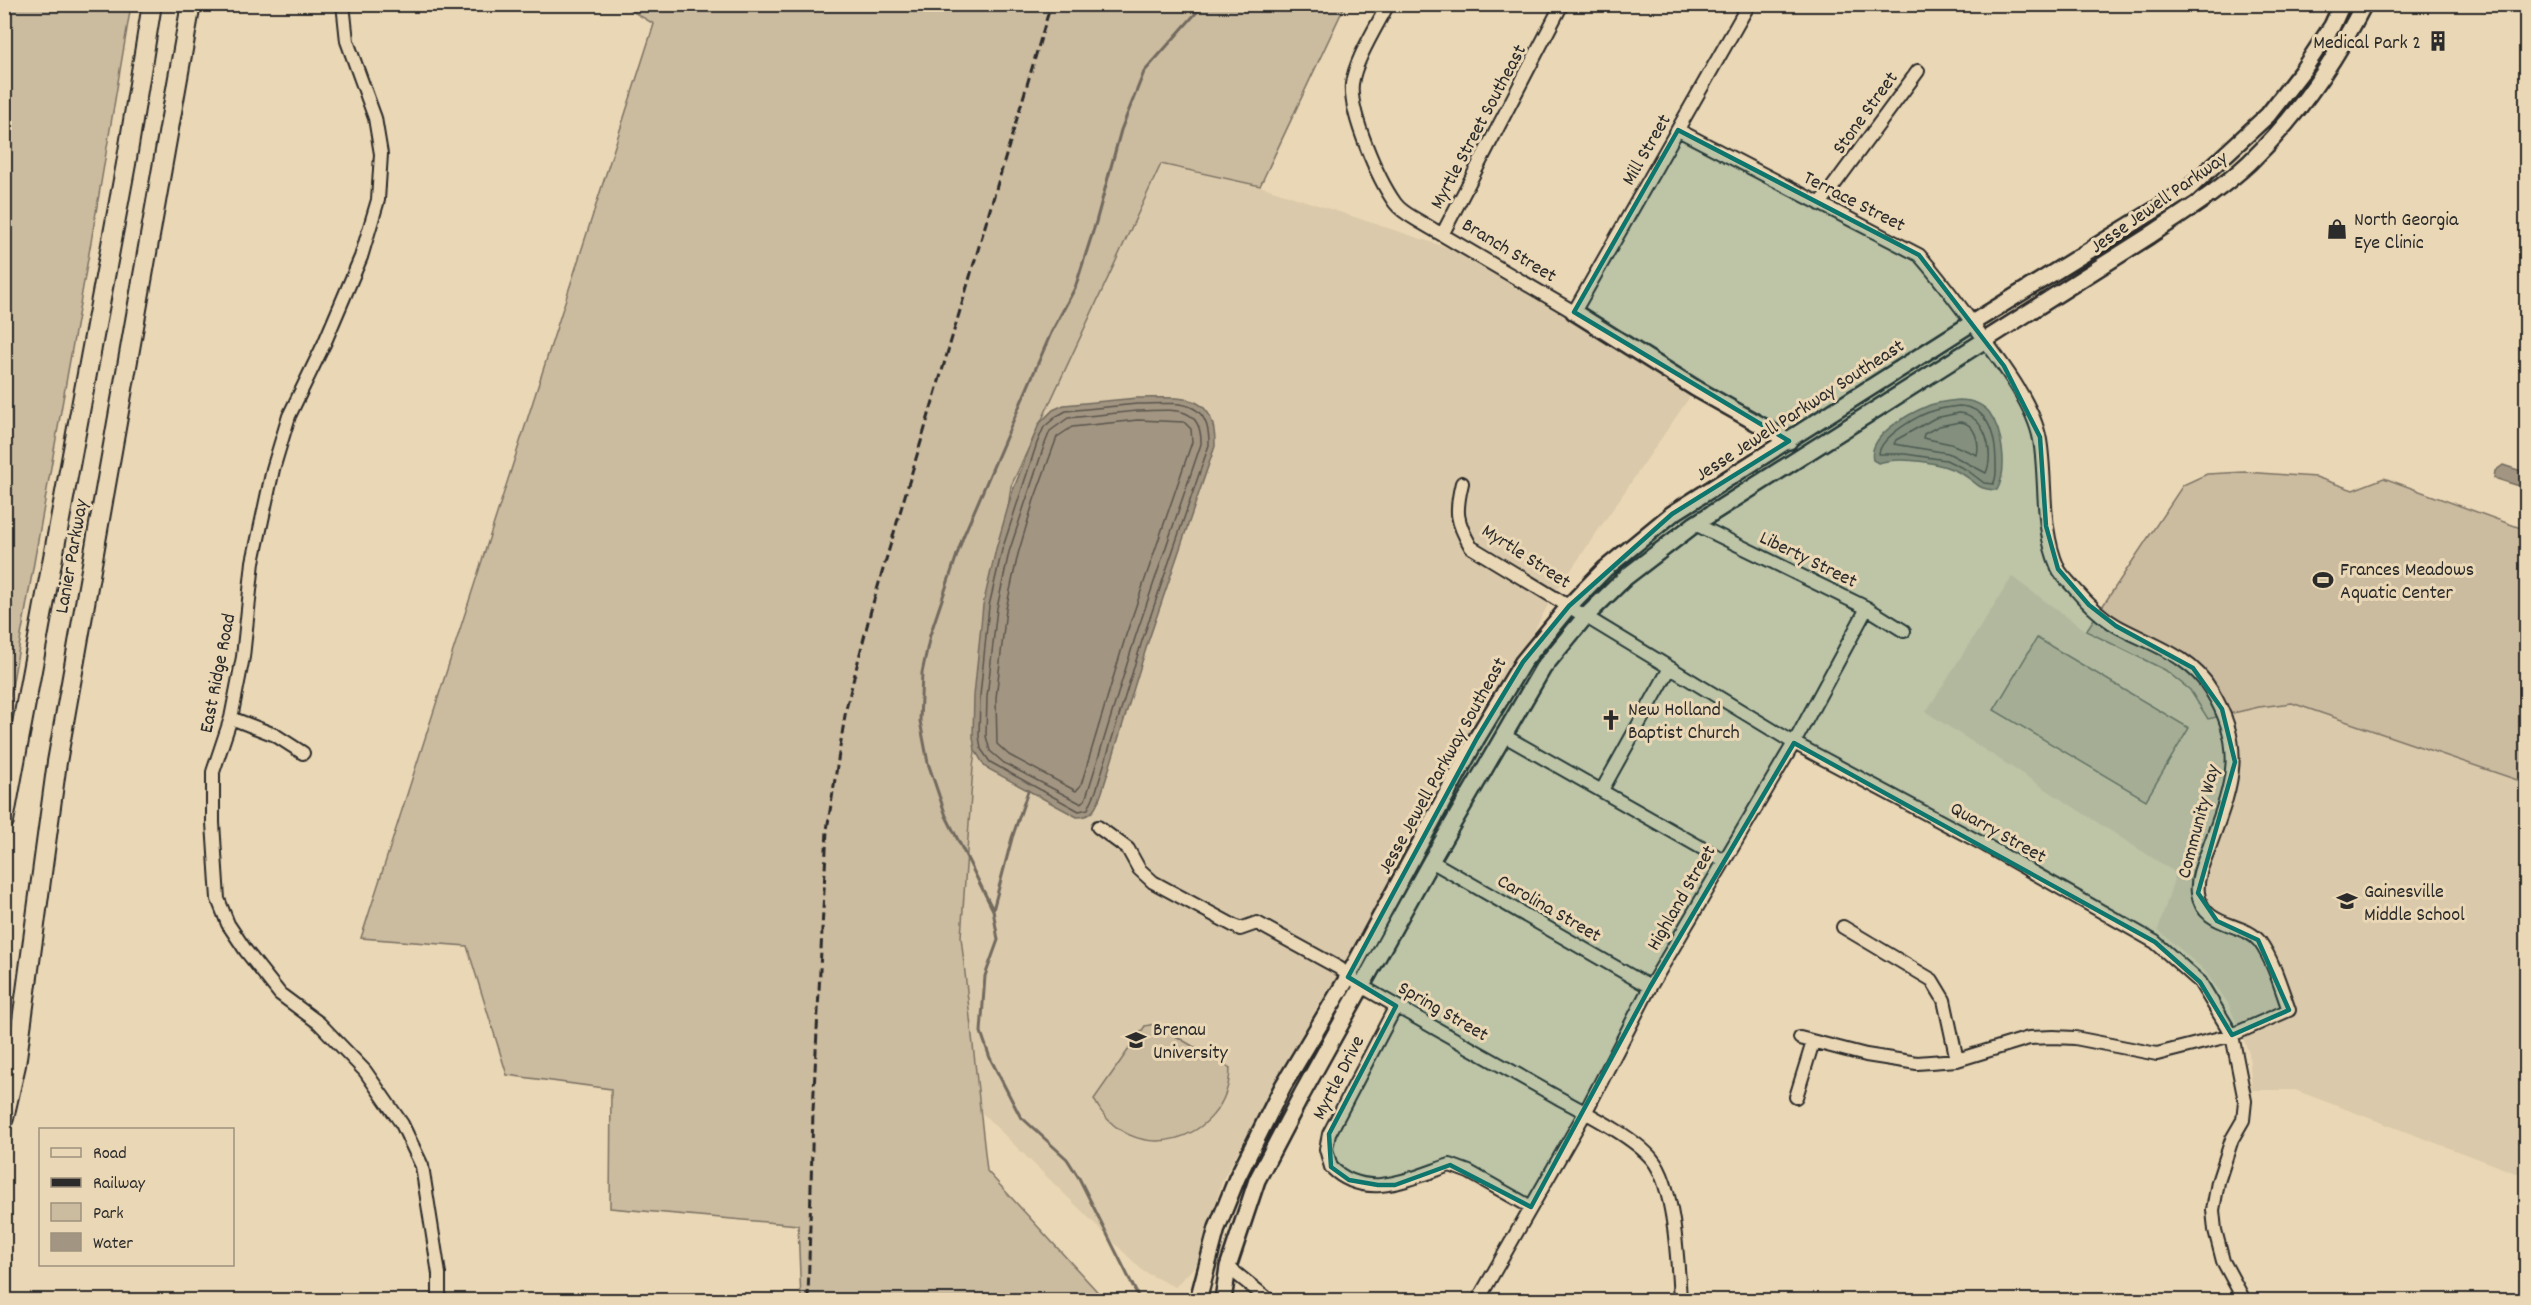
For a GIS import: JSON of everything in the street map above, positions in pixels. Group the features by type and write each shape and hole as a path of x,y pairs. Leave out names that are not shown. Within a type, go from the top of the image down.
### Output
{"highway":[{"name":"Lanier Parkway","path":"4,821 126,164 152,4"},
{"name":"Lanier Parkway","path":"4,1118 16,1065 57,762 191,4"}],"main road":[{"name":"Jesse Jewell Parkway","path":"1972,323 2187,189 2229,153 2268,115 2303,70 2332,26 2342,4"},
{"name":"Jesse Jewell Parkway","path":"1985,340 2149,236 2205,198 2248,164 2318,85 2364,4"},
{"name":"Branch Street","path":"1574,312 1695,388 1789,441"},
{"name":"Jesse Jewell Parkway Southeast","path":"1198,1300 1217,1228 1237,1178 1283,1086 1348,977 1477,738 1523,662 1569,606 1605,569 1672,514 1972,323"},
{"name":"Jesse Jewell Parkway Southeast","path":"1223,1300 1228,1267 1257,1180 1431,861 1543,668 1586,617 1626,577 1695,524 1985,340"}],"street":[{"name":"East Ridge Road","path":"343,4 347,41 375,118 381,154 378,200 361,257 324,344 289,416 273,469 254,562 243,657 231,718 213,772 213,823 218,899 228,924 280,994 319,1023 361,1067 402,1124 422,1166 439,1274 439,1300"},
{"name":"Branch Street","path":"1388,4 1355,72 1352,86 1355,112 1375,168 1396,205 1410,216 1443,233 1574,312"},
{"name":"Myrtle Street Southeast","path":"1443,233 1562,4"},
{"name":"Mill Street","path":"1574,312 1749,4"},
{"name":"Stone Street","path":"1821,204 1918,71"},
{"name":"Terrace Street","path":"1678,130 1919,255 1944,282 1985,340"},
{"name":"Community Way","path":"1985,340 2023,398 2040,437 2046,526 2058,569 2089,605 2116,626 2165,649 2193,668 2210,687 2230,729 2235,762 2229,792 2200,874 2198,893 2206,910 2217,921 2258,940 2270,960 2289,1010 2232,1035"},
{"name":"Myrtle Street","path":"1462,483 1456,509 1460,527 1471,547 1586,617"},
{"name":"Liberty Street","path":"1695,524 1867,608 1904,631"},
{"name":"Highland Street","path":"1531,1207 1585,1113 1650,987 1794,743 1867,608"},
{"name":"Quarry Street","path":"1586,617 1794,743 1985,845 2155,942 2200,982 2232,1035 2245,1101 2243,1120 2232,1139 2218,1182 2213,1210 2215,1230 2223,1261 2244,1300"},
{"path":"1602,790 1670,668"},
{"path":"231,718 275,735 303,753"},
{"path":"1503,735 1724,860"},
{"name":"Spring Street","path":"1098,827 1128,849 1139,869 1152,882 1240,929 1257,923 1339,968 1363,987 1636,1144 1653,1159 1663,1178 1678,1256 1680,1300"},
{"name":"Carolina Street","path":"1431,861 1650,987"},
{"path":"1843,927 1932,980 1944,1000 1957,1060"},
{"name":"Myrtle Drive","path":"1396,1006 1329,1134 1326,1149 1331,1167 1349,1180 1395,1185 1450,1165 1469,1172 1531,1207"},
{"path":"1796,1097 1807,1040 1866,1055 1917,1063 1957,1060 2029,1038 2075,1038 2157,1054 2232,1035"},
{"path":"1478,1300 1531,1207"},
{"path":"1228,1267 1269,1300"}],"highlighted area":[{"path":"1678,130 1919,255 2004,366 2040,437 2046,526 2058,569 2089,605 2116,626 2193,668 2222,709 2235,762 2198,893 2217,921 2258,940 2289,1010 2232,1035 2200,982 2155,942 1794,743 1650,987 1531,1207 1450,1165 1395,1185 1378,1185 1349,1180 1331,1167 1329,1134 1396,1006 1348,977 1477,738 1523,662 1569,606 1672,514 1789,441 1574,312"}],"shaded area":[{"path":"1161,164 1260,186 1488,261 1702,379 1551,599 1331,1014 1318,1006 1223,1179 1197,1264 1175,1287 1144,1272 981,1112 961,937 973,767 1011,486"},
{"name":"Gainesville Middle School","path":"2012,577 2086,631 2165,670 2190,690 2208,718 2259,707 2292,703 2526,783 2526,1177 2295,1090 2252,1090 2249,1053 2228,1003 2203,969 2158,930 2176,873 1926,712"}],"green space":[{"path":"5,4 131,5 5,726"},
{"path":"622,5 1345,5 1260,186 1161,164 1011,486 973,767 961,937 987,1171 1105,1300 801,1300 798,1225 610,1208 611,1089 507,1075 467,946 361,938 654,24"},
{"name":"Frances Meadows Aquatic Center","path":"2245,472 2316,477 2353,490 2384,478 2526,530 2526,783 2292,703 2259,707 2208,719 2190,690 2165,670 2086,631 2183,485 2207,474"},
{"path":"2037,638 2189,728 2146,800 1994,710"},
{"path":"1155,1024 1230,1068 1225,1094 1213,1115 1196,1130 1175,1139 1152,1141 1130,1135 1110,1121 1094,1099 1145,1026"}],"water":[{"path":"1137,398 1181,398 1202,406 1209,415 1214,428 1215,446 1148,642 1100,797 1091,813 1077,817 985,767 975,750 974,696 983,605 1012,493 1039,424 1053,410 1064,405"},
{"path":"1959,400 1971,401 1986,409 1998,429 2003,462 1997,490 1982,487 1955,470 1934,464 1910,460 1878,463 1873,460 1873,451 1877,442 1883,434 1902,419 1930,405"},
{"path":"2503,465 2526,470 2526,483 2519,486 2494,478 2495,471"}],"waterway":[{"path":"1140,1300 1079,1178 1067,1159 1020,1116 990,1058 981,1032 985,976 998,940 993,910 946,816 928,763 920,721 922,673 930,635 963,537 1051,333 1075,288 1121,130 1144,72 1204,4"},
{"path":"993,910 1012,838 1028,791"}],"railway":[{"path":"808,1300 813,1111 827,830 846,709 871,610 1051,4"}],"place":[{"name":"Medical Park 2","path":"2438,41"},
{"name":"North Georgia Eye Clinic","path":"2337,229"},
{"name":"Frances Meadows Aquatic Center","path":"2323,580"},
{"name":"New Holland Baptist Church","path":"1611,720"},
{"name":"Gainesville Middle School","path":"2347,901"},
{"name":"Brenau University","path":"1136,1040"}]}
